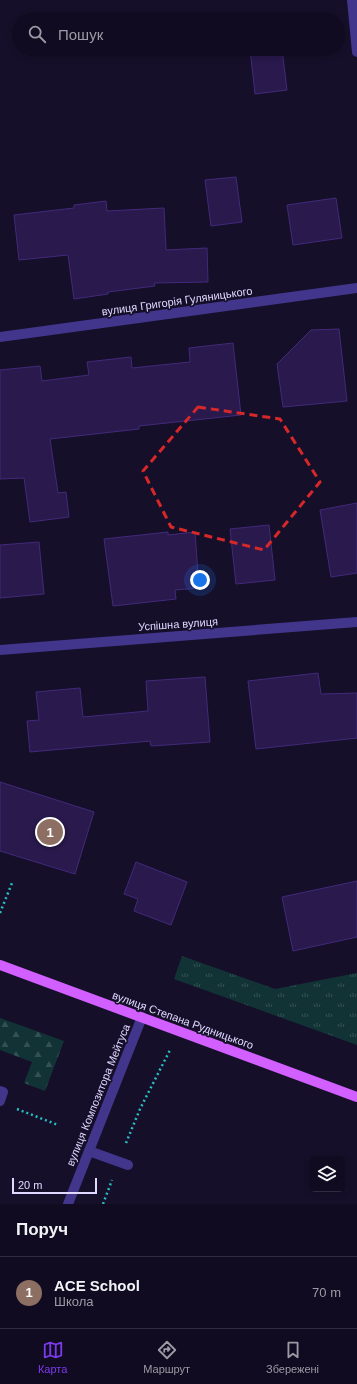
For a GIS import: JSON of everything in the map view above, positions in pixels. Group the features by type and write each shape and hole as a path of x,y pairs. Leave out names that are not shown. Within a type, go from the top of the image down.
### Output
{"main road":[{"name":"вулиця Степана Рудницького","path":"0,965 357,1097"}],"street":[{"path":"352,0 357,52"},
{"name":"вулиця Григорія Гуляницького","path":"0,337 357,288"},
{"name":"Успішна вулиця","path":"0,650 357,622"},
{"name":"вулиця Композитора Мейтуса","path":"68,1204 142,1017"},
{"path":"0,1091 3,1092 0,1101"},
{"path":"89,1151 124,1164"}],"path":[{"path":"0,913 12,884"},
{"path":"103,1204 124,1164 140,1109 170,1050"},
{"path":"14,1108 58,1125"}],"highlighted area":[{"path":"198,407 280,419 320,482 264,550 171,527 143,471"}],"green space":[{"path":"182,956 275,989 357,973 357,1045 174,979"},
{"path":"0,1018 64,1041 45,1091 24,1083 32,1062 0,1050"}],"building":[{"path":"251,56 283,56 287,90 255,94"},
{"path":"236,177 242,222 211,226 205,180"},
{"path":"336,198 342,238 293,245 287,205"},
{"path":"106,201 107,211 164,208 166,250 207,248 208,282 154,283 155,286 108,292 108,294 74,299 68,255 19,260 14,215 74,208 74,205"},
{"path":"339,329 347,401 283,407 277,364 311,330"},
{"path":"233,343 241,415 139,426 139,429 50,439 58,493 66,492 69,517 30,522 24,478 0,479 0,370 40,366 42,381 89,375 87,362 131,357 132,368 190,362 189,348"},
{"path":"357,503 357,573 331,577 320,510"},
{"path":"269,525 275,580 236,584 230,529"},
{"path":"168,532 168,535 195,532 199,588 175,590 176,599 113,606 104,539"},
{"path":"39,542 44,594 0,598 0,545"},
{"path":"318,673 321,694 357,693 357,738 256,749 248,681"},
{"path":"205,677 210,742 151,746 150,741 30,752 27,721 39,720 36,692 80,688 83,717 148,711 146,681"},
{"path":"0,782 94,812 75,874 0,851"},
{"path":"136,862 187,882 171,925 134,911 138,899 124,894"},
{"path":"357,881 357,937 293,951 282,897"}],"place":[{"name":"ACE School","path":"50,832"}]}
